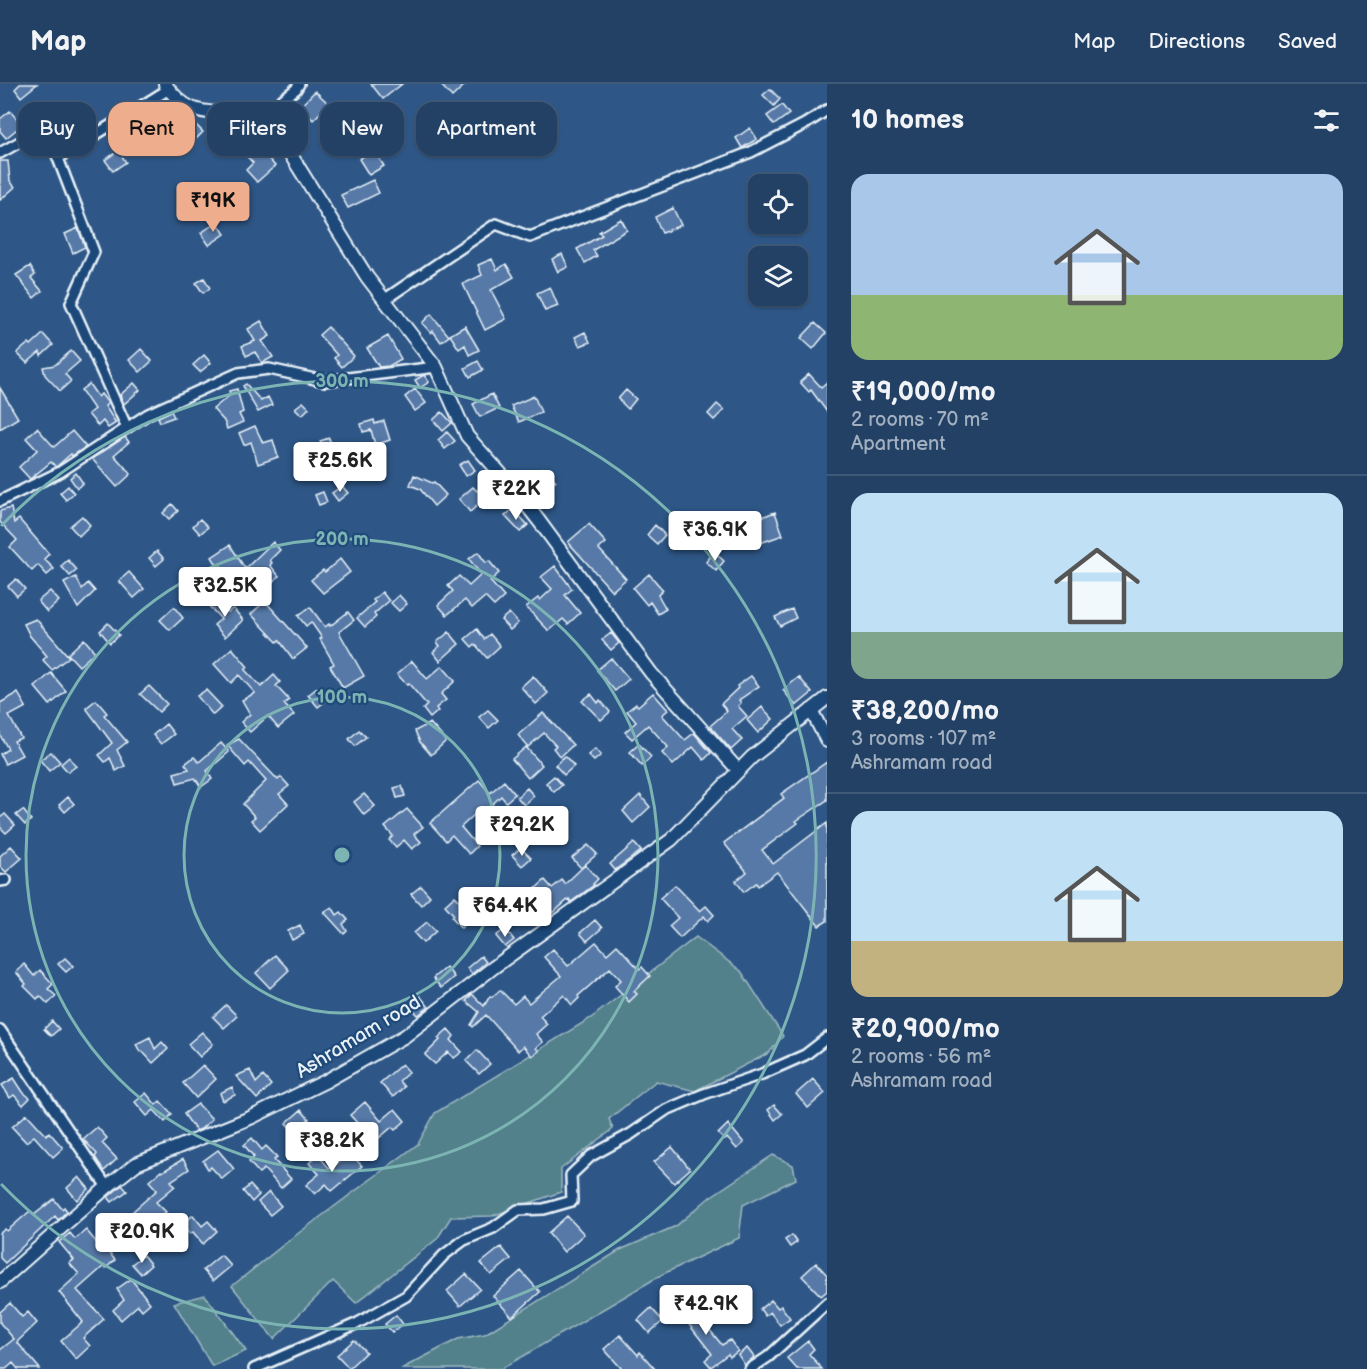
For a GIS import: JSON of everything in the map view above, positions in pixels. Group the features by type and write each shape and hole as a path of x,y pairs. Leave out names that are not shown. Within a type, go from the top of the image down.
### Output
{"main road":[{"path":"167,87 183,104 207,113"},
{"path":"291,156 342,239 384,300 436,367 467,436 539,520 651,673 738,770"},
{"name":"Ashramam road","path":"0,1282 106,1187 136,1164 250,1118 326,1082 405,1036 494,967 671,840 738,770 827,698"},
{"path":"811,710 827,741"}],"street":[{"path":"279,102 299,84"},
{"path":"58,158 167,87"},
{"path":"384,300 496,224 531,237 751,152 827,110"},
{"path":"0,153 46,127 94,252 71,303 127,428"},
{"path":"0,501 60,472 148,414 238,374 268,369 324,381 436,367"},
{"path":"0,1030 106,1187"},
{"path":"254,1369 358,1323 406,1296 444,1255 464,1240 493,1228 518,1210 544,1209 572,1201 571,1175 591,1156 631,1134 666,1110 762,1074 805,1055 827,1038"},
{"path":"750,1369 768,1357 827,1304"}],"green space":[{"path":"696,937 741,971 783,1036 769,1053 695,1091 656,1081 609,1119 613,1129 561,1169 561,1192 492,1216 451,1217 437,1239 356,1303 333,1281 274,1339 232,1286 418,1144 435,1113 591,1018"},
{"path":"773,1155 793,1165 796,1179 743,1205 739,1238 663,1274 501,1369 401,1369 458,1339 485,1334 620,1250 676,1226 710,1197"},
{"path":"205,1295 246,1351 212,1366 174,1303"}],"building":[{"path":"20,84 37,84 21,97 15,89"},
{"path":"371,84 402,84 383,99"},
{"path":"440,84 466,84 452,97"},
{"path":"770,89 780,99 774,106 763,95"},
{"path":"315,91 327,102 320,102 320,113 313,120 308,114 308,102 305,102"},
{"path":"782,105 789,114 774,125 767,116"},
{"path":"10,111 18,120 18,128 6,138 0,131 0,119"},
{"path":"195,124 203,132 195,140"},
{"path":"750,128 757,139 742,148 736,138"},
{"path":"111,156 122,156 126,162 113,171 105,160"},
{"path":"246,156 266,156 275,166 257,182 246,170 253,163"},
{"path":"364,156 378,156 384,166 369,175 359,159"},
{"path":"0,161 8,161 10,181 15,187 0,200"},
{"path":"373,180 379,193 348,208 341,195"},
{"path":"673,208 681,225 662,233 655,217"},
{"path":"621,219 627,230 593,250 597,256 585,263 577,249 602,235 599,232"},
{"path":"217,222 225,234 209,245 201,233"},
{"path":"78,228 85,247 73,253 65,234"},
{"path":"562,254 568,267 558,272 552,259"},
{"path":"492,259 497,270 506,264 514,277 491,290 506,319 485,330 463,284 482,275 478,265"},
{"path":"30,266 35,275 31,278 42,291 34,298 16,275"},
{"path":"204,278 210,288 203,293 196,283"},
{"path":"550,287 558,306 545,311 537,293"},
{"path":"431,314 449,336 441,342 433,331 431,333 422,323"},
{"path":"261,321 270,336 262,341 273,357 262,363 255,352 246,356 242,346 255,341 248,329"},
{"path":"815,323 826,333 813,349 801,338"},
{"path":"465,326 479,350 469,355 465,345 459,349 450,335"},
{"path":"328,327 354,356 342,367 334,358 337,355 319,335"},
{"path":"585,332 590,342 580,346 575,337"},
{"path":"43,334 53,345 41,356 40,352 27,363 17,353 29,343 31,345"},
{"path":"388,336 401,359 389,366 379,367 367,348"},
{"path":"141,349 152,361 140,372 129,360"},
{"path":"71,351 80,361 65,374 71,381 60,391 45,375 43,367 55,365"},
{"path":"204,355 211,363 200,372 193,365"},
{"path":"478,361 483,370 470,377 465,368"},
{"path":"809,374 821,387 827,382 827,412 811,390 809,392 800,382"},
{"path":"424,375 429,382 420,388 415,380"},
{"path":"134,383 140,390 124,404 120,395"},
{"path":"89,384 98,397 101,394 108,403 105,406 116,423 108,428 103,421 98,426 88,414 94,409 81,390"},
{"path":"246,384 261,401 268,397 272,405 258,412 243,386"},
{"path":"0,388 18,418 0,429"},
{"path":"237,389 243,412 239,414 243,422 227,429 224,421 213,409 230,395 229,391"},
{"path":"415,389 426,403 415,411 405,397"},
{"path":"626,390 636,399 628,409 618,399"},
{"path":"492,394 499,408 480,417 473,404"},
{"path":"534,396 541,412 519,422 511,406"},
{"path":"303,402 309,408 302,415 295,408"},
{"path":"717,404 724,410 714,420 708,414"},
{"path":"171,411 174,417 160,422 158,417"},
{"path":"442,412 452,423 443,431 433,420"},
{"path":"374,420 375,424 384,421 390,440 375,445 371,430 363,432 361,424"},
{"path":"255,426 263,443 273,440 278,457 258,464 251,442 244,445 239,433"},
{"path":"37,428 54,447 72,431 86,447 72,456 71,454 56,467 51,462 30,479 19,467 37,450 26,438"},
{"path":"447,432 455,441 445,449 438,440"},
{"path":"125,437 129,442 114,455 131,474 117,487 92,459"},
{"path":"329,438 341,471 331,475 320,441"},
{"path":"357,448 369,461 358,464 350,455"},
{"path":"468,460 475,470 466,476 459,465"},
{"path":"543,468 556,481 539,496 527,482"},
{"path":"76,473 83,483 77,488 70,478"},
{"path":"414,475 434,482 446,495 434,506 420,489 410,485"},
{"path":"489,480 496,489 470,512 459,499 473,487 477,491"},
{"path":"68,486 74,493 66,500 60,493"},
{"path":"342,486 348,493 338,501 332,493"},
{"path":"323,492 327,502 319,505 315,495"},
{"path":"172,504 178,511 169,519 163,513"},
{"path":"11,508 14,523 19,519 49,554 44,559 54,569 47,575 38,565 32,571 10,547 17,540 0,522 0,511"},
{"path":"513,509 528,525 520,532 505,516"},
{"path":"775,512 783,535 760,543 751,521"},
{"path":"82,516 90,525 79,536 70,526"},
{"path":"200,519 208,527 200,534 193,526"},
{"path":"589,524 606,543 599,549 626,579 612,591 568,542"},
{"path":"655,525 665,535 657,544 647,535"},
{"path":"273,542 280,550 270,560 272,563 270,565 279,576 265,589 246,568"},
{"path":"230,545 248,573 236,583 221,566 219,568 212,557"},
{"path":"157,551 164,559 156,566 149,558"},
{"path":"478,552 486,563 489,561 499,573 490,581 504,597 494,606 485,597 472,608 465,600 447,615 438,605 453,591 448,586 459,576 469,586 481,575 469,559"},
{"path":"714,552 724,561 716,571 706,562"},
{"path":"340,559 350,572 323,593 311,580"},
{"path":"68,560 77,570 70,576 61,566"},
{"path":"555,566 572,589 565,595 580,613 568,624 563,619 549,631 526,607 538,598 540,600 552,589 541,577"},
{"path":"129,572 144,589 134,598 119,581"},
{"path":"649,574 663,590 658,595 666,609 658,614 650,602 647,605 633,588"},
{"path":"76,577 82,589 88,583 95,591 78,608 64,583"},
{"path":"16,579 25,589 17,596 8,586"},
{"path":"260,586 268,595 260,602 252,593"},
{"path":"50,591 59,601 47,612 38,601"},
{"path":"382,592 389,601 374,614 376,617 365,627 357,618 375,602 373,600"},
{"path":"399,595 407,604 399,611 391,603"},
{"path":"215,597 228,612 233,608 243,620 225,637 214,625 221,619 207,604"},
{"path":"265,601 307,648 293,659 279,640 277,642 251,614"},
{"path":"174,607 183,618 170,630 160,620"},
{"path":"310,607 325,627 329,624 330,626 348,612 354,620 339,632 364,676 343,688 330,666 334,664 320,639 322,638 311,622 306,626 298,616"},
{"path":"792,609 796,618 780,626 775,617"},
{"path":"509,613 518,623 510,630 501,620"},
{"path":"36,619 69,657 52,670 43,660 47,656 30,636 24,624"},
{"path":"108,623 119,635 110,643 100,631"},
{"path":"477,629 484,639 490,634 500,646 487,658 475,644 472,647 465,639"},
{"path":"449,632 459,644 440,661 433,652 440,646 437,642"},
{"path":"611,633 619,643 611,650 602,640"},
{"path":"84,639 95,652 79,666 68,654"},
{"path":"232,648 248,667 245,670 261,687 274,675 280,682 276,686 289,700 284,704 294,715 278,728 268,716 250,732 241,722 250,714 242,700 255,693 239,675 231,683 214,664"},
{"path":"611,658 629,679 615,691 597,670"},
{"path":"412,661 427,679 442,666 455,681 441,694 446,700 436,708 438,711 430,718 423,709 427,705 397,674"},
{"path":"51,673 66,691 50,705 35,687"},
{"path":"533,676 548,693 536,704 521,687"},
{"path":"751,676 759,686 739,700 741,703 738,706 747,716 732,729 742,740 731,750 710,726 727,711 721,704 738,688 737,686"},
{"path":"799,677 812,693 796,706 783,690"},
{"path":"149,686 167,704 159,712 140,694"},
{"path":"317,688 327,700 318,707 308,695"},
{"path":"206,690 222,707 213,715 197,696"},
{"path":"18,693 26,707 9,716 21,738 14,741 22,755 5,764 0,754 8,749 0,735 0,703"},
{"path":"653,693 668,710 662,715 681,736 685,740 694,733 711,753 704,760 693,747 673,765 662,753 668,747 648,725 632,739 625,732 636,722 627,711 636,704 638,706"},
{"path":"591,694 598,703 600,700 610,712 601,720 582,701"},
{"path":"96,700 107,713 104,715 127,742 117,750 125,766 116,771 110,758 105,762 99,755 112,743 86,708"},
{"path":"762,707 773,719 758,733 747,720"},
{"path":"488,710 498,720 489,728 479,717"},
{"path":"543,713 573,745 560,757 553,748 556,746 544,733 528,747 518,735"},
{"path":"430,723 446,741 431,755 420,742 415,731"},
{"path":"166,724 174,734 161,744 153,735"},
{"path":"359,730 366,737 355,746 349,739"},
{"path":"239,739 278,780 281,777 289,786 279,794 288,804 260,830 251,820 255,817 243,804 266,781 249,762 245,766 227,745"},
{"path":"221,743 229,752 207,771 212,779 201,787 195,778 177,783 174,773 189,769 185,764 194,757 199,762"},
{"path":"639,744 651,757 642,766 630,752"},
{"path":"526,747 542,765 528,778 512,759"},
{"path":"595,749 601,755 594,761 588,755"},
{"path":"51,752 60,762 49,771 40,760"},
{"path":"565,756 574,766 564,775 555,765"},
{"path":"69,757 76,766 68,772 61,764"},
{"path":"827,762 827,800 796,821 798,823 762,850 773,864 827,823 827,921 819,926 777,872 758,886 756,883 744,892 736,881 747,872 724,843 784,798 781,794"},
{"path":"554,776 562,785 554,792 546,783"},
{"path":"479,780 490,793 504,781 515,794 506,802 501,796 477,818 474,815 461,827 477,846 469,854 452,835 446,841 430,823"},
{"path":"402,786 405,796 397,798 394,788"},
{"path":"527,788 534,796 524,805 517,797"},
{"path":"364,794 375,806 364,815 354,802"},
{"path":"640,795 650,807 633,823 623,811"},
{"path":"68,797 74,804 65,812 59,805"},
{"path":"407,809 423,827 414,834 421,842 412,849 404,840 396,847 389,840 393,836 385,827"},
{"path":"23,810 31,820 25,825 16,815"},
{"path":"552,810 562,821 551,831 541,820"},
{"path":"5,814 15,825 6,833 0,827 0,818"},
{"path":"634,843 641,851 615,870 610,864"},
{"path":"588,845 597,854 581,868 572,858"},
{"path":"11,846 22,858 6,872 0,866 0,856"},
{"path":"521,848 531,858 522,866 512,855"},
{"path":"585,865 598,879 594,885 571,902 569,899 553,913 535,889 545,880 552,888 562,880 565,884"},
{"path":"675,885 700,911 706,906 714,915 708,921 704,916 680,938 669,926 678,918 660,898"},
{"path":"421,886 430,896 421,905 411,894"},
{"path":"455,896 465,906 468,903 477,914 461,928 445,905"},
{"path":"522,904 531,915 518,926 509,915"},
{"path":"332,907 337,915 341,912 348,920 343,924 347,931 344,934 324,912"},
{"path":"595,920 602,928 587,941 580,933"},
{"path":"427,922 436,931 423,943 414,933"},
{"path":"300,925 304,934 292,940 288,931"},
{"path":"505,929 514,940 505,947 496,936"},
{"path":"596,942 607,954 617,945 639,969 642,967 650,976 634,991 637,994 629,1002 615,986 621,980 610,968 578,996 579,998 572,1005 564,995 540,1016 547,1024 536,1034 543,1042 536,1048 539,1051 532,1056 523,1046 518,1051 486,1015 473,1027 471,1025 479,1012 466,1001 472,994 484,1006 490,996 492,997 500,990 514,1004 523,996 529,1003 561,976 544,957 553,949 568,966"},
{"path":"275,955 289,970 270,988 256,973"},
{"path":"481,956 486,962 472,974 467,968"},
{"path":"65,958 73,966 66,972 58,964"},
{"path":"24,964 34,976 40,970 53,984 48,989 56,996 48,1004 40,996 37,999 24,986 26,984 16,972"},
{"path":"446,967 454,977 441,988 433,978"},
{"path":"420,996 429,1007 418,1015 410,1006"},
{"path":"226,1005 237,1016 224,1028 213,1017"},
{"path":"52,1021 59,1029 51,1036 44,1029"},
{"path":"448,1029 454,1036 451,1040 462,1052 454,1058 448,1052 435,1064 425,1055"},
{"path":"202,1032 213,1044 200,1057 188,1044"},
{"path":"150,1037 155,1049 162,1042 168,1049 153,1063 142,1051 140,1052 136,1044"},
{"path":"477,1050 490,1064 479,1074 466,1061"},
{"path":"402,1064 409,1072 399,1081 404,1087 393,1097 380,1083"},
{"path":"203,1065 216,1079 196,1098 183,1083"},
{"path":"250,1070 256,1083 263,1076 271,1085 257,1099 236,1076"},
{"path":"14,1078 30,1098 23,1105 14,1095 10,1098 2,1085"},
{"path":"813,1079 825,1093 808,1108 796,1094"},
{"path":"232,1087 235,1095 223,1101 220,1093"},
{"path":"146,1093 156,1105 160,1101 172,1114 165,1122 154,1110 147,1116 135,1102"},
{"path":"365,1102 381,1121 395,1109 405,1121 395,1130 392,1127 379,1138 373,1132 355,1148 345,1137 359,1125 350,1115"},
{"path":"198,1104 212,1119 196,1131 184,1114"},
{"path":"774,1105 782,1114 775,1120 768,1110"},
{"path":"301,1110 309,1119 306,1122 316,1133 301,1146 293,1137 296,1134 286,1123"},
{"path":"27,1114 46,1135 49,1132 63,1148 53,1157 34,1136 26,1142 12,1127"},
{"path":"728,1124 744,1143 737,1149 727,1138 725,1140 718,1134"},
{"path":"97,1127 107,1138 102,1143 117,1159 104,1171 95,1157 97,1154 83,1139"},
{"path":"252,1138 262,1150 266,1146 277,1157 274,1160 291,1179 281,1188 264,1169 259,1173 249,1162 254,1157 244,1145"},
{"path":"672,1147 690,1169 674,1183 654,1162"},
{"path":"218,1150 234,1169 222,1179 211,1167 208,1169 203,1161"},
{"path":"350,1153 362,1166 332,1191 326,1184 315,1194 306,1185 319,1174 309,1163 318,1155 330,1169"},
{"path":"183,1159 189,1169 171,1181 175,1186 156,1202 166,1212 147,1228 133,1211 157,1190 149,1181 161,1171"},
{"path":"79,1177 89,1189 77,1200 67,1188"},
{"path":"122,1185 127,1191 112,1202 108,1197"},
{"path":"250,1185 259,1195 252,1202 243,1191"},
{"path":"269,1192 281,1206 270,1215 258,1202"},
{"path":"54,1199 62,1209 64,1207 67,1211 58,1220 55,1216 5,1263 0,1258 0,1233 5,1229 7,1231 30,1211 34,1215"},
{"path":"193,1215 202,1226 208,1221 217,1231 203,1244 193,1232 190,1234 182,1225"},
{"path":"567,1216 584,1234 564,1252 548,1233"},
{"path":"86,1230 115,1260 106,1268 104,1266 77,1290 104,1319 83,1338 90,1346 76,1359 61,1341 83,1322 59,1292 79,1274 69,1263 74,1260 59,1242 70,1233 75,1239"},
{"path":"792,1235 797,1242 790,1247 785,1240"},
{"path":"501,1247 511,1259 491,1275 481,1263"},
{"path":"143,1255 151,1265 141,1274 132,1264"},
{"path":"221,1255 231,1266 213,1281 203,1270"},
{"path":"816,1263 827,1275 827,1291 821,1296 802,1276"},
{"path":"521,1271 540,1292 512,1317 493,1296"},
{"path":"466,1274 480,1289 460,1306 447,1291"},
{"path":"131,1279 150,1303 142,1310 138,1305 121,1320 113,1310 124,1300 117,1289"},
{"path":"730,1291 738,1302 727,1310 719,1299"},
{"path":"771,1300 778,1308 781,1306 790,1318 780,1325 770,1312 765,1316 760,1309"},
{"path":"687,1302 722,1345 730,1340 738,1351 730,1357 728,1354 711,1367 705,1360 712,1354 684,1318 681,1320 675,1313"},
{"path":"10,1303 22,1317 28,1312 37,1323 17,1342 40,1369 18,1369 13,1363 6,1369 0,1369 0,1350 14,1339 0,1323 0,1312"},
{"path":"651,1308 663,1321 649,1333 638,1320"},
{"path":"396,1315 403,1324 392,1332 385,1324"},
{"path":"620,1335 638,1355 640,1352 655,1369 622,1369 604,1349"},
{"path":"354,1340 366,1352 349,1368 337,1355"},
{"path":"808,1341 814,1349 809,1354 822,1369 797,1369 787,1358"},
{"path":"747,1348 754,1357 745,1365 738,1355"}]}
